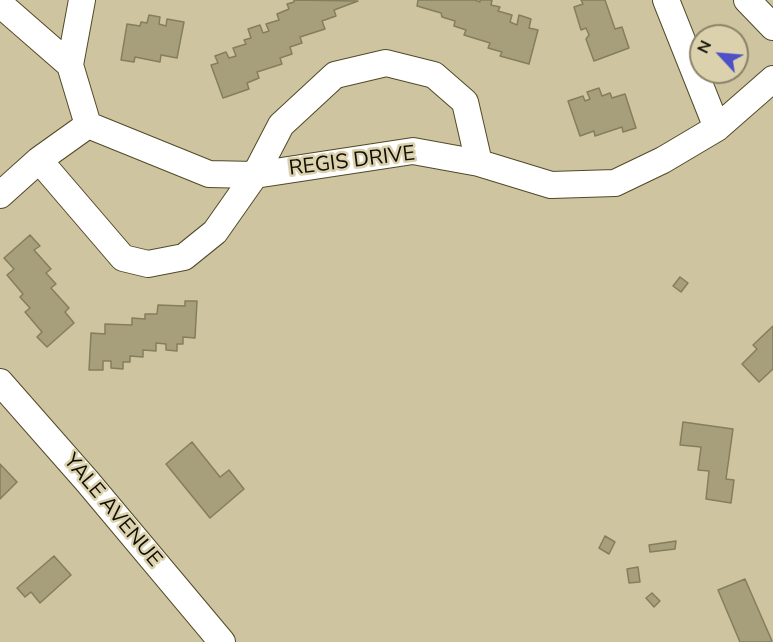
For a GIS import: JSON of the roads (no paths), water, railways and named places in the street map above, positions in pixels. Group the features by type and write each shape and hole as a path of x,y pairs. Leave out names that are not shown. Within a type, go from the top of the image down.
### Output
{"street":[{"path":"0,195 39,160 88,125 70,65 82,0"},
{"path":"666,0 717,128"},
{"path":"747,0 773,27"},
{"path":"0,4 70,65"},
{"path":"39,160 123,258 148,264 184,257 215,232 255,175 281,125 335,75 386,63 434,75 465,102 479,163"},
{"name":"REGIS DRIVE","path":"88,125 209,174 255,175 413,151 479,163 551,185 615,183 663,160 717,128 773,79"},
{"name":"YALE AVENUE","path":"0,382 87,481 222,642"}]}
